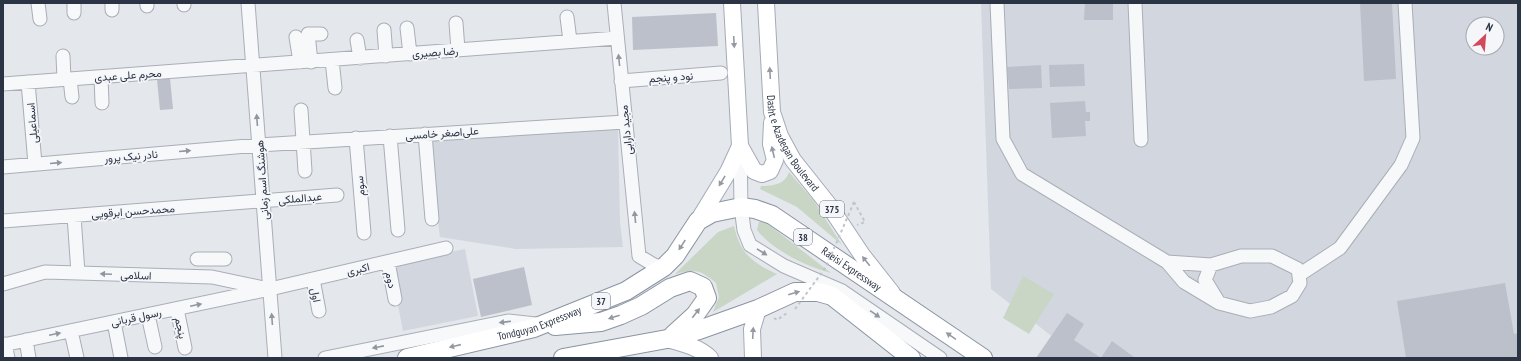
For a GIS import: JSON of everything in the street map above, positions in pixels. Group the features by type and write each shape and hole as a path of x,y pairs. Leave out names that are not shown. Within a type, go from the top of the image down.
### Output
{"highway":[{"name":"Raeisi Expressway","path":"698,221 712,213 741,207 755,209 772,216 983,358"},
{"path":"664,267 675,256 698,221"},
{"name":"Tondguyan Expressway","path":"407,358 539,326 626,291 664,267"},
{"path":"539,326 601,322 641,306 680,283 690,281 697,283 703,287 707,298 696,315 667,339"},
{"path":"563,358 667,339 705,328 758,309 795,292 805,290 832,296 911,358"}],"main road":[{"path":"732,3 740,146 754,171 762,174 772,168 775,160 771,144 772,112"},
{"name":"Dasht e Azadegan Boulevard","path":"766,3 772,112 780,136 793,160 828,204 862,255 899,302"},
{"path":"698,221 728,172 740,146"},
{"path":"753,358 752,329 758,309"},
{"path":"667,339 688,345 706,354 710,358"}],"street":[{"path":"38,3 40,19"},
{"name":"هوشنگ اسم زمانی","path":"248,3 275,358"},
{"name":"مجید دارابی","path":"614,3 639,256 654,265 664,267"},
{"path":"996,3 1003,139 1022,174 1167,262 1184,282 1219,303 1250,311 1271,307 1292,296 1300,283 1298,269 1272,256 1241,256 1211,265 1167,262"},
{"path":"1135,3 1141,140"},
{"path":"1299,275 1340,248 1401,165 1413,138 1405,3"},
{"path":"567,17 570,41"},
{"path":"456,23 458,50"},
{"path":"407,28 410,54"},
{"path":"384,30 386,56"},
{"path":"305,62 308,34 321,34"},
{"path":"296,37 305,62"},
{"name":"رضا بصیری","path":"253,66 617,38"},
{"path":"357,40 360,58"},
{"path":"63,56 72,97"},
{"path":"332,60 335,88"},
{"name":"محرم علی عبدی","path":"3,84 253,66"},
{"name":"نود و پنجم","path":"621,80 721,73"},
{"path":"101,77 102,104"},
{"name":"اسماعیلی","path":"28,82 35,164"},
{"path":"301,110 305,171"},
{"name":"علی‌اصغر خامسی","path":"259,145 625,122"},
{"path":"425,134 432,219"},
{"path":"390,136 398,230"},
{"name":"سوم","path":"356,138 364,233"},
{"name":"نادر نیک پرور","path":"3,167 259,145"},
{"path":"740,146 741,207 744,230 750,245 784,266 842,291 940,358"},
{"name":"عبدالملکی","path":"263,202 337,195"},
{"name":"محمدحسن ابرقویی","path":"3,221 263,202"},
{"path":"74,216 78,273"},
{"name":"اکبری","path":"270,289 446,248"},
{"path":"197,259 219,259 212,277"},
{"name":"دوم","path":"388,262 395,299"},
{"path":"1211,265 1205,280 1219,303"},
{"name":"اسلامی","path":"3,284 37,273 78,273 212,277 270,289"},
{"name":"اول","path":"313,279 319,311"},
{"name":"رسول قربانی","path":"4,345 270,289"},
{"name":"پنجم","path":"177,309 185,348"},
{"path":"148,315 155,347"},
{"path":"325,358 508,321 539,326"},
{"path":"114,322 121,358"},
{"path":"71,331 77,358"},
{"path":"26,340 29,358"},
{"path":"4,345 8,358"}],"path":[{"path":"795,309 826,267 854,202 864,222"}],"shaded area":[{"path":"981,3 1518,3 1518,358 1080,358 991,289"},
{"path":"618,129 620,222 623,247 516,249 440,237 427,140"},
{"path":"465,249 478,316 403,331 390,264"}],"green space":[{"path":"789,172 814,201 842,245 797,207 760,189 761,186 778,184 784,180"},
{"path":"764,221 831,273 811,267 781,251 757,230 759,222"},
{"path":"734,226 740,243 748,256 761,266 777,274 713,312 719,297 716,283 706,275 697,271 688,271 675,274 718,232"},
{"path":"1023,276 1054,294 1029,334 1003,318"}],"building":[{"path":"1085,3 1113,3 1113,20 1084,20"},
{"path":"1360,3 1392,3 1396,79 1364,81"},
{"path":"716,13 718,46 633,50 632,17"},
{"path":"1084,64 1085,86 1050,87 1049,65"},
{"path":"1041,65 1042,88 1009,89 1007,67"},
{"path":"170,78 173,109 160,110 157,80"},
{"path":"1085,101 1086,112 1090,112 1090,121 1085,121 1086,136 1052,138 1050,103"},
{"path":"524,267 532,305 481,317 473,279"},
{"path":"1505,283 1514,334 1518,333 1518,358 1406,358 1397,301"},
{"path":"1067,313 1084,324 1074,340 1101,358 1036,358"},
{"path":"1112,341 1134,357 1133,358 1101,358"}]}
